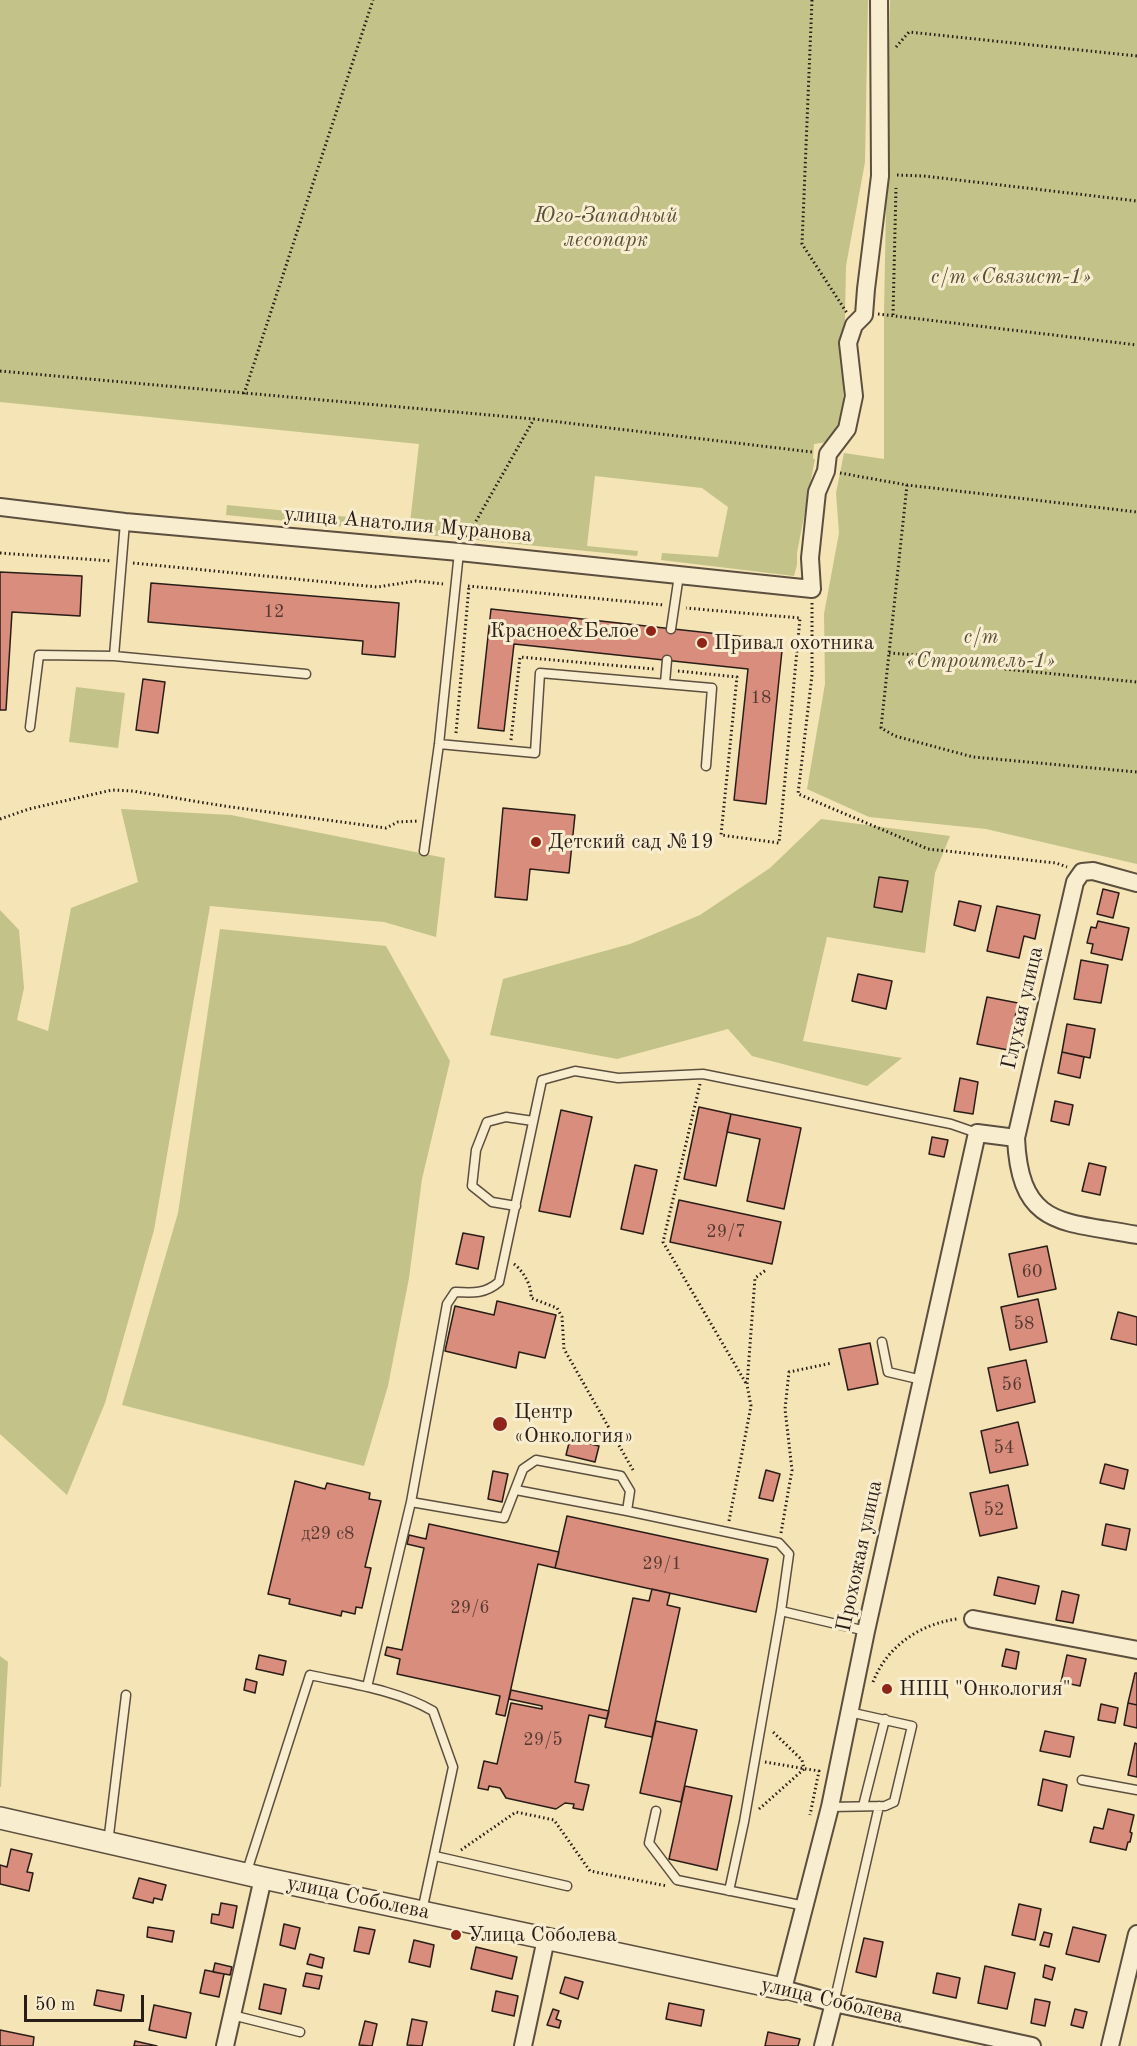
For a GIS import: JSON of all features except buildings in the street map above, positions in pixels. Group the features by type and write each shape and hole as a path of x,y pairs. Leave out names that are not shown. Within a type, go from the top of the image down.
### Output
{"street":[{"path":"812,590 810,558 817,492 827,462 847,429 854,396 848,343 859,320 866,289 880,176 879,0"},
{"name":"улица Анатолия Муранова","path":"0,507 124,522 459,552 812,590"},
{"path":"1082,872 1093,871 1137,883"},
{"name":"Глухая улица","path":"1082,872 1076,882 1016,1138 1017,1162 1022,1180 1037,1208 1056,1219 1137,1235"},
{"path":"977,1133 1016,1138"},
{"name":"Прохожая улица","path":"783,1989 830,1807 866,1631 977,1133"},
{"path":"973,1619 1137,1650"},
{"name":"улица Соболева","path":"0,1818 546,1940 783,1989 834,2003 1032,2046"},
{"path":"225,2046 255,1876"},
{"path":"1110,2046 1137,1934"},
{"path":"523,2046 546,1940"},
{"path":"823,2046 834,2003"}],"lane":[{"path":"114,656 124,522"},
{"path":"424,851 439,744 459,552"},
{"path":"671,629 679,575"},
{"path":"30,727 39,655 114,656 306,675"},
{"path":"665,683 667,660"},
{"path":"439,744 535,753 540,673 665,683 712,688 706,766"},
{"path":"367,1687 411,1502 447,1304 455,1292 476,1293 489,1290 499,1282 542,1080 574,1071 618,1078 703,1074 951,1124 977,1133"},
{"path":"516,1206 492,1202 472,1186 476,1150 487,1122 506,1117 533,1121"},
{"path":"882,1342 888,1372 922,1380"},
{"path":"411,1502 504,1518 523,1468 536,1460 621,1476 630,1491 627,1511"},
{"path":"516,1490 778,1543 789,1554 744,1822 729,1891"},
{"path":"781,1611 866,1631"},
{"path":"255,1876 310,1675 367,1687 420,1704 433,1711 453,1767 422,1912"},
{"path":"108,1843 126,1695"},
{"path":"830,1807 885,1806 894,1802 912,1726 849,1712"},
{"path":"863,1806 885,1719"},
{"path":"1083,1780 1137,1790"},
{"path":"834,2003 879,1806"},
{"path":"656,1811 649,1843 677,1880 805,1906"},
{"path":"435,1856 567,1886"},
{"path":"232,2015 300,2032"}],"path":[{"path":"244,394 373,0"},
{"path":"812,0 802,244 859,320 884,313 1137,345"},
{"path":"896,58 896,46 909,32 1137,56"},
{"path":"897,175 924,176 1137,201"},
{"path":"894,315 896,186"},
{"path":"0,371 534,419 827,462 907,484 1137,512"},
{"path":"459,552 534,419"},
{"path":"907,484 881,728 895,736 973,757 1137,772"},
{"path":"0,553 122,562 377,587 416,581 800,618 779,843 721,835 737,677 520,657 511,741"},
{"path":"456,735 470,586"},
{"path":"812,590 812,675 798,794 928,849 1056,863 1082,872"},
{"path":"889,653 930,656 1004,669 1137,682"},
{"path":"0,819 29,809 112,790 133,791 386,828 398,822 428,821"},
{"path":"703,1074 663,1242 747,1385"},
{"path":"505,1256 519,1268 532,1290 531,1298 557,1308 562,1317 564,1349 633,1471"},
{"path":"727,1532 751,1406 747,1385 755,1278 766,1270"},
{"path":"778,1543 792,1470 785,1409 789,1372 832,1363"},
{"path":"872,1686 875,1676 893,1647 919,1630 942,1621 973,1619"},
{"path":"761,1720 802,1760 804,1768"},
{"path":"754,1760 819,1771"},
{"path":"744,1822 804,1768"},
{"path":"447,1860 516,1812 554,1820 590,1870 673,1887"}],"green space":[{"name":"Юго-Западный лесопарк","path":"0,0 868,0 865,162 846,266 843,417 827,442 814,444 813,459 815,459 794,576 661,560 662,553 718,557 728,507 702,488 595,476 587,546 638,551 637,556 226,515 227,505 410,523 419,444 0,402"},
{"path":"890,0 1137,0 1137,864 986,829 869,817 807,789 825,684 824,614 839,533 836,493 844,453 884,459 884,313"},
{"path":"76,687 125,693 118,748 69,742"},
{"path":"121,809 231,815 445,858 436,937 384,922 210,906 154,1230 105,1403 67,1495 0,1434 0,910 19,930 24,988 17,1020 48,1031 71,908 138,882"},
{"path":"821,819 950,836 935,873 925,953 827,937 803,1041 902,1058 867,1086 752,1056 728,1029 617,1059 490,1035 503,979 630,944 700,915 770,868"},
{"path":"220,929 386,946 450,1061 422,1179 409,1278 388,1386 364,1466 122,1405 178,1213"},
{"path":"0,1656 8,1662 1,1787 0,1787"}],"place":[{"name":"Красное&Белое","path":"651,631"},
{"name":"Привал охотника","path":"702,643"},
{"name":"Детский сад №19","path":"536,842"},
{"name":"Центр «Онкология»","path":"500,1424"},
{"name":"НПЦ \"Онкология\"","path":"887,1689"},
{"name":"Улица Соболева","path":"456,1935"}],"park label":[{"name":"с/т «Связист-1»","path":"1011,277"},
{"name":"с/т «Строитель-1»","path":"981,649"}]}
